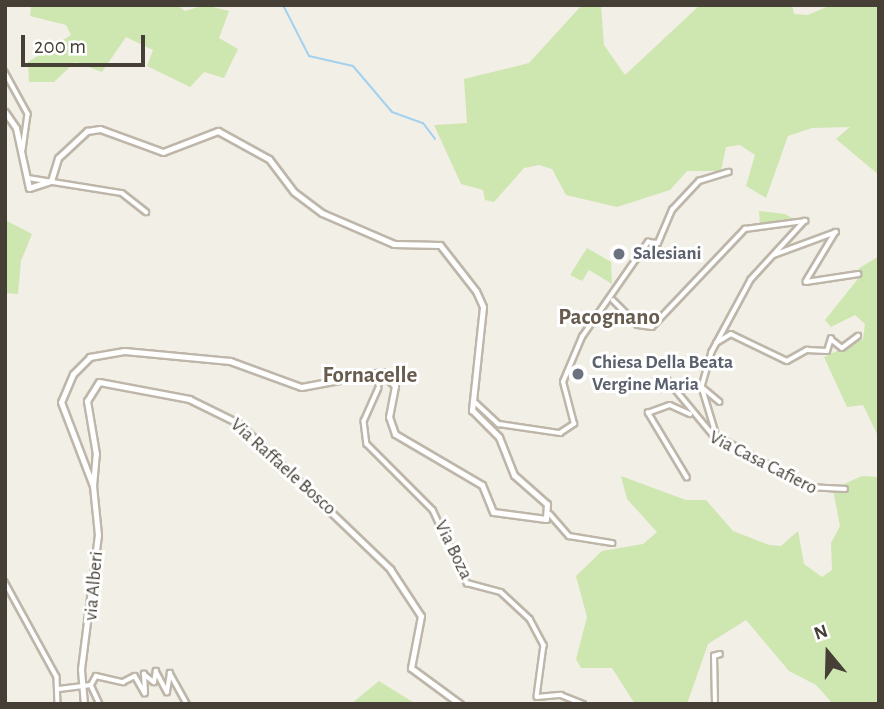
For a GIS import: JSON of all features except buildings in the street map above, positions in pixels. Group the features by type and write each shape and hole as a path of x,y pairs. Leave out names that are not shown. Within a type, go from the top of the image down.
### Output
{"street":[{"path":"5,72 28,114 23,144 27,177 47,184"},
{"path":"5,112 16,128 25,184 122,193 146,212"},
{"path":"47,184 58,158 87,131 163,152 224,133 269,159 294,192 322,213 394,244 440,245 483,307 472,410 499,437 514,475 543,498 550,514 569,536 612,543"},
{"path":"472,400 499,424 568,429 574,419 563,382 582,337 613,300 614,289 648,242 658,243 672,210 684,204 694,185 729,172"},
{"path":"613,300 638,325 652,327 745,229 805,221 772,255 716,343 702,387 716,435"},
{"path":"772,255 836,232 806,282 858,274"},
{"path":"716,343 731,334 787,361 807,350 827,351 831,339 842,348 858,336"},
{"path":"93,486 61,402 73,374 90,357 143,349 230,361 301,387 376,371 395,386 389,417 395,434 482,485 494,512 542,519 550,514"},
{"name":"Via Boza","path":"376,371 379,386 364,421 367,444 433,510 467,583 501,592 530,619 544,645 537,697 561,695 583,704"},
{"name":"Via Casa Cafiero","path":"667,380 690,414 719,443 716,435"},
{"name":"Via Raffaele Bosco","path":"93,486 96,454 87,401 99,382 189,399 238,423 390,569 421,615 411,668 460,704"},
{"path":"702,387 720,402"},
{"path":"687,478 648,413 670,405 690,414"},
{"name":"Via Casa Cafiero","path":"716,435 808,487 845,489"},
{"name":"via Alberi","path":"84,704 80,685 97,547 93,486"},
{"path":"5,582 59,689 58,704"},
{"path":"715,704 714,656 720,653"},
{"path":"91,685 96,676 123,682 135,677 145,693 144,674 156,682 156,671 167,692 170,673 187,704"},
{"path":"59,689 91,685"},
{"path":"91,685 100,704"}],"green space":[{"path":"21,5 177,5 185,11 205,5 229,11 219,38 238,49 224,78 204,72 190,87 147,66 153,50 126,37 102,72 75,62 54,82 29,82 28,62 71,35 66,25 30,16 31,7"},
{"path":"582,5 601,5 604,45 625,75 700,5 792,5 794,14 808,15 831,5 879,5 879,175 836,139 850,127 812,128 788,136 766,198 746,186 755,155 740,145 726,147 721,171 687,171 670,190 617,207 566,195 552,169 539,165 524,168 494,202 485,200 483,190 461,184 434,125 467,123 464,79 529,63"},
{"path":"759,211 785,214 797,221 760,224"},
{"path":"5,220 32,234 21,261 18,294 5,293"},
{"path":"587,248 611,262 612,284 589,270 582,281 570,275"},
{"path":"879,256 879,438 863,405 847,407 824,357 863,339 865,324 855,315 831,327 825,320 861,275 858,269"},
{"path":"621,476 686,500 706,500 733,531 769,545 781,546 798,531 804,564 822,577 832,570 831,543 840,526 833,489 862,476 879,477 879,704 833,704 816,685 789,671 746,620 708,644 687,704 635,704 612,668 581,668 576,659 587,617 576,576 602,551 643,544 657,532 627,499"},
{"path":"379,681 416,704 351,704"}],"waterway":[{"path":"283,5 309,56 353,66 392,112 423,123 435,139"}],"place":[{"name":"Salesiani","path":"619,254"},
{"name":"Chiesa Della Beata Vergine Maria","path":"578,374"}],"district":[{"name":"Pacognano","path":"609,318"},
{"name":"Fornacelle","path":"370,376"}]}
